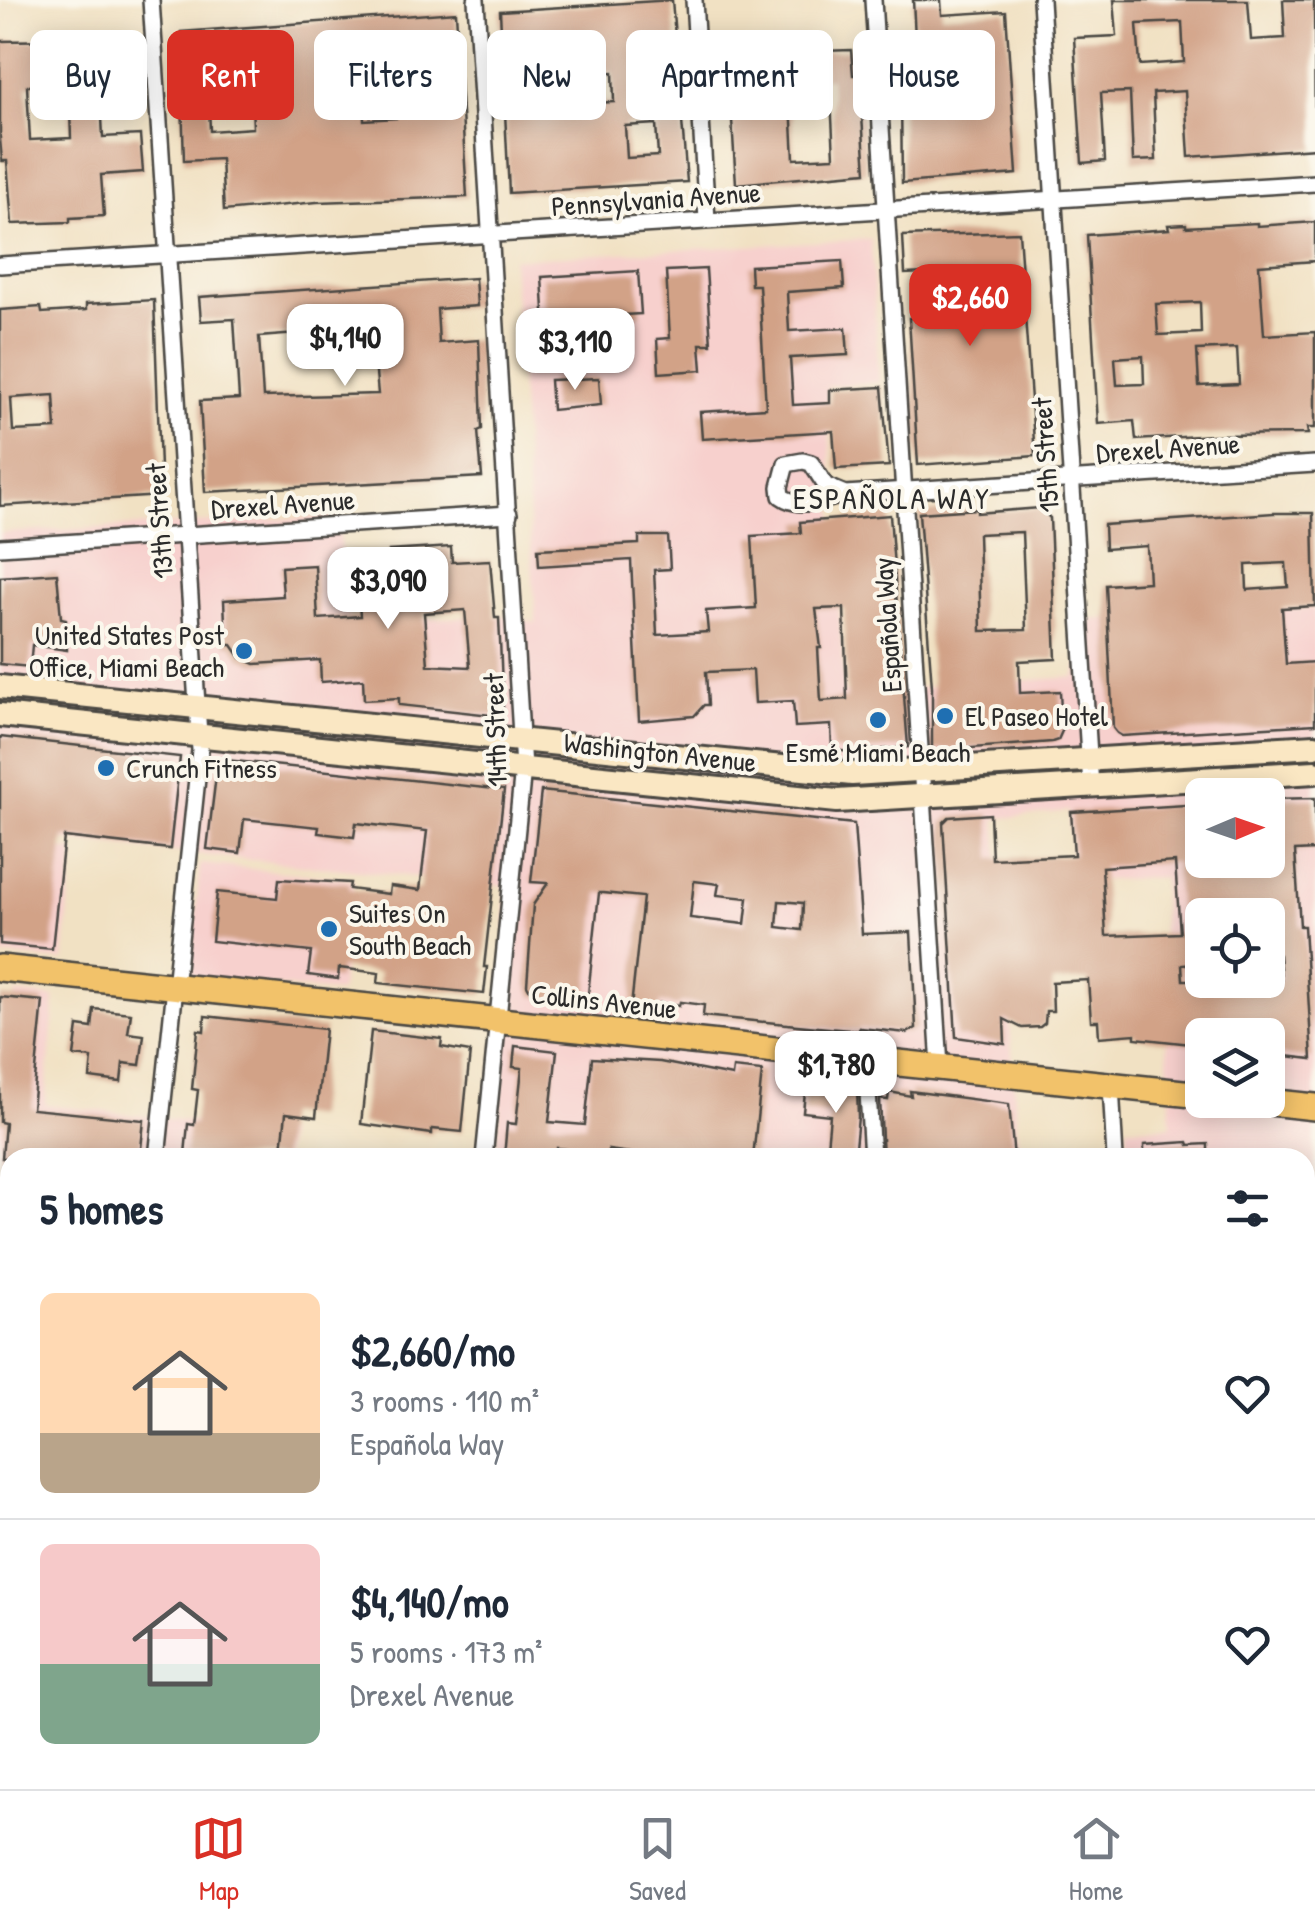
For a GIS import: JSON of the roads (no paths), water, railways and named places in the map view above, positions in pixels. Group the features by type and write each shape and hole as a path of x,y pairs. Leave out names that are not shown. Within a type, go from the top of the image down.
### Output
{"main road":[{"name":"Washington Avenue","path":"0,687 823,772 921,770 1315,746"},
{"name":"Washington Avenue","path":"0,715 838,801 1315,772"},
{"name":"Collins Avenue","path":"0,968 1185,1093"},
{"path":"1285,1103 1315,1106"}],"street":[{"name":"13th Street","path":"152,0 200,735 158,1148"},
{"name":"14th Street","path":"476,0 523,768 485,1148"},
{"path":"694,0 707,220"},
{"name":"Española Way","path":"872,0 940,1067"},
{"name":"15th Street","path":"1041,0 1091,788"},
{"name":"Pennsylvania Avenue","path":"0,265 1315,182"},
{"name":"Drexel Avenue","path":"845,494 1315,464"},
{"name":"Drexel Avenue","path":"0,547 509,514"},
{"path":"866,1059 871,1148"},
{"path":"1111,1084 1114,1148"}],"place":[{"name":"United States Post Office, Miami Beach","path":"244,651"},
{"name":"El Paseo Hotel","path":"945,716"},
{"name":"Esmé Miami Beach","path":"878,720"},
{"name":"Crunch Fitness","path":"106,768"},
{"name":"Suites On South Beach","path":"329,929"}],"district":[{"name":"ESPAÑOLA WAY","path":"892,498"}]}
